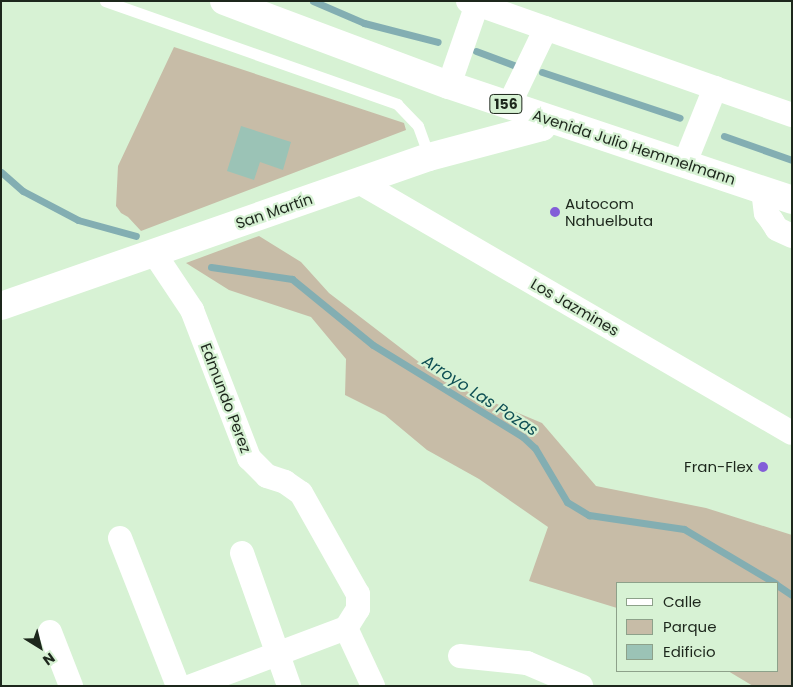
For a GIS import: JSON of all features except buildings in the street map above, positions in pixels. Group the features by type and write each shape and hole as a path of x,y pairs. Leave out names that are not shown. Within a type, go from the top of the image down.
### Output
{"main road":[{"name":"Avenida Julio Hemmelmann","path":"224,1 546,119 792,200"},
{"name":"San Martín","path":"1,306 429,157 542,126 546,119"}],"street":[{"path":"449,85 472,3 792,115"},
{"path":"509,105 546,28"},
{"path":"684,165 715,88"},
{"name":"Los Jazmines","path":"358,182 792,433"},
{"path":"763,190 766,212 772,222 778,229 792,236"},
{"name":"Edmundo Perez","path":"154,253 192,310 249,458 267,476 285,482 301,494 358,594 358,609 346,628"},
{"path":"120,538 178,686"},
{"path":"242,553 289,686"},
{"path":"192,686 346,628 373,686"},
{"path":"50,632 71,686"},
{"path":"460,656 527,663 581,686"}],"lane":[{"path":"105,1 398,104 418,126 429,157"}],"green space":[{"path":"174,47 404,123 406,130 141,231 116,206 118,166"},
{"path":"259,236 301,262 329,293 445,382 542,423 596,486 706,508 792,535 792,686 753,686 730,672 778,672 778,582 616,582 616,608 529,581 548,527 479,479 427,450 385,415 345,395 346,359 311,317 229,290 186,263"}],"waterway":[{"path":"313,1 364,23 438,42"},
{"path":"476,51 516,66"},
{"path":"542,72 680,118"},
{"path":"724,136 792,160"},
{"name":"Arroyo Las Pozas","path":"1,172 23,191 78,220 136,236"},
{"name":"Arroyo Las Pozas","path":"211,267 292,279 373,345 523,437 535,448 567,502 589,515 684,529 773,582"},
{"name":"Arroyo Las Pozas","path":"778,586 792,595"}],"place":[{"name":"Autocom Nahuelbuta","path":"555,212"},
{"name":"Fran-Flex","path":"763,467"}]}
